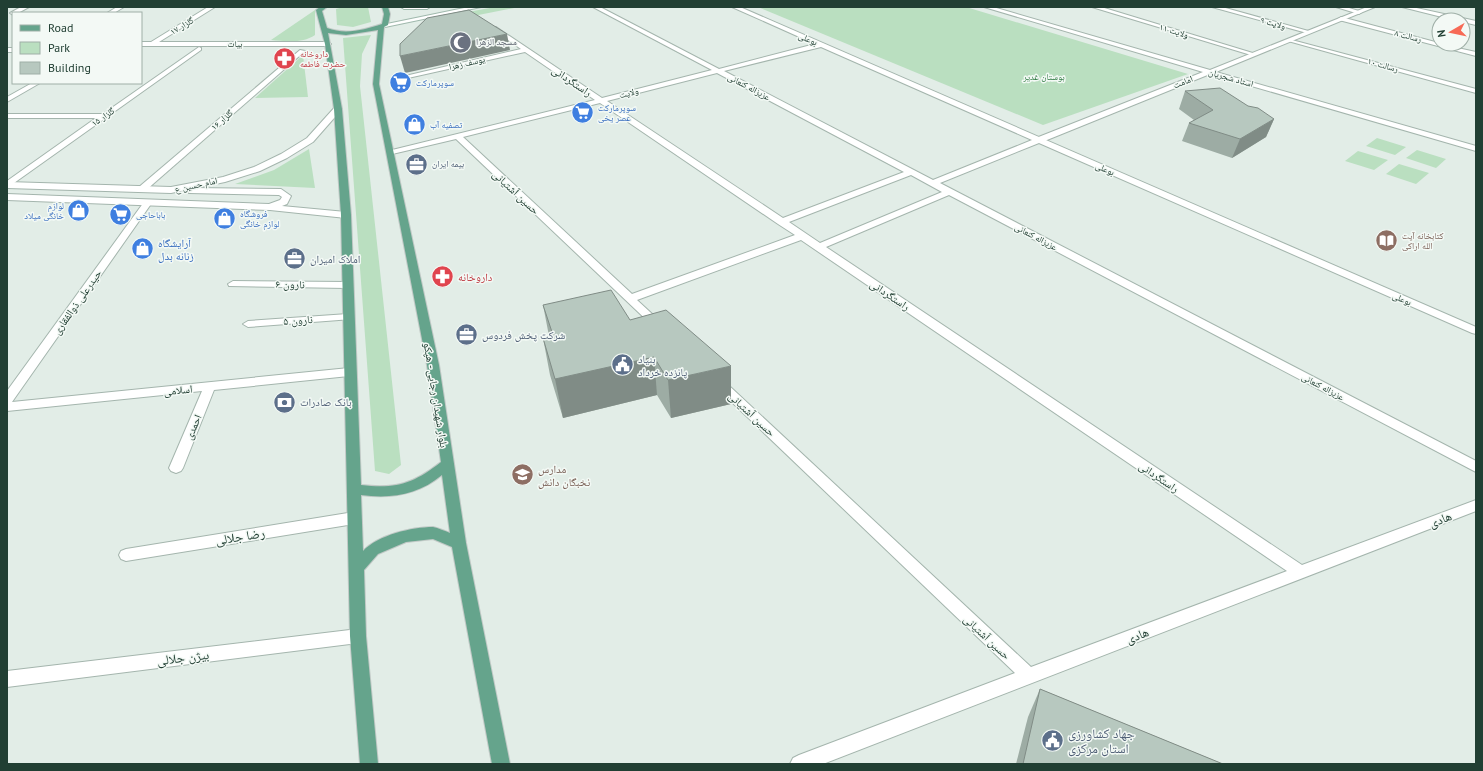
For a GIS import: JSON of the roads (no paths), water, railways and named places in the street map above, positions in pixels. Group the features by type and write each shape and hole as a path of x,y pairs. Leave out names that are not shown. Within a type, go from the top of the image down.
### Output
{"main road":[{"name":"بلوار شهیدان رجایی - هپکو","path":"385,7 386,14 383,26 376,84 433,366 459,543 501,764"},
{"path":"320,8 320,20 324,28 328,44 338,109 346,215 349,372 358,636 369,764"},
{"path":"324,28 331,32 341,33 362,32 383,26"},
{"path":"353,489 379,492 407,489 429,480 447,464"},
{"path":"356,568 374,550 404,536 434,533 459,543"}],"street":[{"path":"15,12 26,7"},
{"path":"112,12 121,7"},
{"name":"گلزار ۱۷","path":"152,44 212,7"},
{"path":"404,7 427,7"},
{"path":"445,7 449,10 457,11"},
{"path":"383,26 478,7"},
{"name":"عزیزاله کنعانی","path":"596,7 1476,467"},
{"name":"بوعلی","path":"735,7 1476,331"},
{"name":"استاد شجریان","path":"987,7 1476,149"},
{"name":"ولایت ۱۱","path":"1095,7 1253,54"},
{"name":"ولایت ۹","path":"1215,7 1309,32"},
{"path":"1339,7 1359,12"},
{"name":"امامت","path":"932,183 1372,7"},
{"path":"1405,7 1431,13"},
{"name":"رسالت ۸","path":"1341,19 1476,54"},
{"name":"راستگردانی","path":"486,23 1301,572"},
{"name":"رسالت ۱۰","path":"1290,40 1476,91"},
{"name":"بیات","path":"142,44 328,44"},
{"name":"ولایت","path":"391,153 821,45"},
{"name":"گلزار ۱۵","path":"7,185 198,49"},
{"name":"یوسف زهرا","path":"408,76 526,50"},
{"name":"گلزار ۱۶","path":"142,189 302,51"},
{"path":"7,100 35,84"},
{"name":"امام حسین ع","path":"7,185 171,190 225,179 257,169 284,156 310,140 338,109"},
{"path":"7,116 105,116"},
{"name":"حسین آشتیانی","path":"458,136 670,337"},
{"path":"781,222 911,172"},
{"path":"171,190 281,192 286,196 284,202 270,207"},
{"path":"818,247 949,192"},
{"name":"امام حسین ع","path":"7,197 147,204 270,207 346,215"},
{"name":"حیدرعلی ذوالفقاری","path":"7,400 147,204"},
{"path":"629,299 802,236"},
{"name":"نارون ۶","path":"233,284 347,285"},
{"name":"نارون ۵","path":"248,324 348,317"},
{"name":"اسلامی","path":"7,407 349,372"},
{"name":"حسین آشتیانی","path":"710,375 1029,676"},
{"name":"احمدی","path":"176,468 210,386"},
{"name":"هادی","path":"799,764 1476,505"},
{"name":"رضا جلالی","path":"126,555 354,518"},
{"name":"بیژن جلالی","path":"7,679 358,636"}],"place":[{"name":"مسجد الزهرا","path":"460,42"},
{"name":"داروخانه حضرت فاطمه","path":"285,59"},
{"name":"سوپرمارکت","path":"400,83"},
{"name":"سوپرمارکت عصر یخی","path":"583,113"},
{"name":"تصفیه آب","path":"414,125"},
{"name":"بیمه ایران","path":"416,164"},
{"name":"لوازم خانگی میلاد","path":"79,211"},
{"name":"باباحاجی","path":"120,215"},
{"name":"فروشگاه لوازم خانگی","path":"225,219"},
{"name":"کتابخانه آیت الله اراکی","path":"1386,241"},
{"name":"آرایشگاه زنانه بدل","path":"143,249"},
{"name":"املاک امیران","path":"294,259"},
{"name":"داروخانه","path":"442,277"},
{"name":"شرکت پخش فردوس","path":"466,335"},
{"name":"بنیاد پانزده خرداد","path":"623,365"},
{"name":"بانک صادرات","path":"285,402"},
{"name":"مدارس نخبگان دانش","path":"522,475"},
{"name":"جهاد کشاورزی استان مرکزی","path":"1053,740"}],"park label":[{"name":"بوستان غدیر","path":"1044,77"}]}
